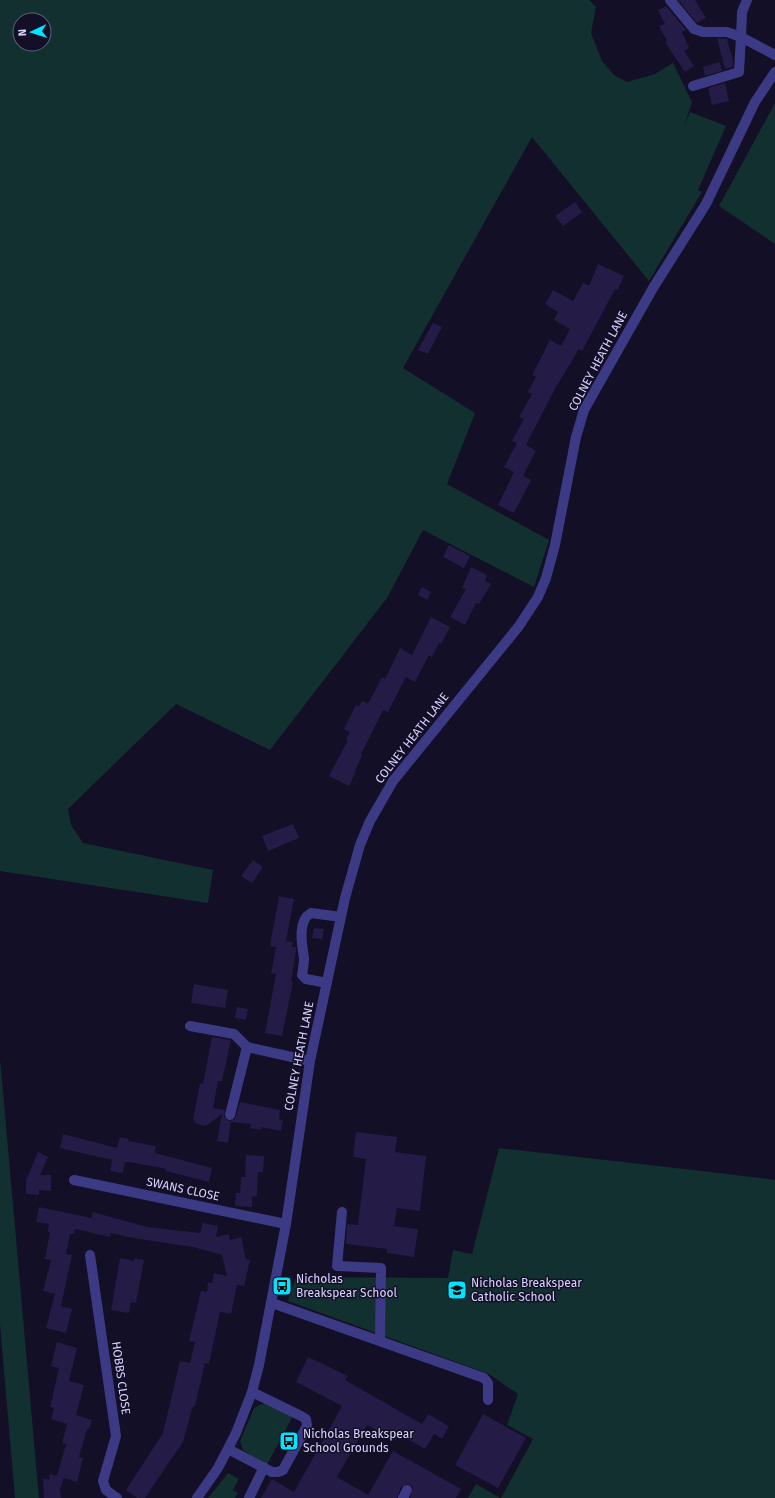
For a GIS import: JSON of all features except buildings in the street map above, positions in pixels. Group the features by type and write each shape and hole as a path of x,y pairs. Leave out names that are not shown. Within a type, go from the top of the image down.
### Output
{"street":[{"path":"670,0 694,29 703,32 727,32 741,37 775,55"},
{"path":"693,86 739,72 742,12 747,0"},
{"name":"COLNEY HEATH LANE","path":"197,1498 228,1449 252,1392 272,1303 286,1224 310,1061 341,918 360,845 370,821 393,781 519,626 538,597 546,578 555,545 576,437 584,410 650,293 706,204 755,102 775,72"},
{"path":"327,983 306,979 302,975 304,960 300,942 304,922 307,915 312,913 341,918"},
{"path":"190,1026 234,1034 247,1047 310,1061"},
{"path":"230,1115 247,1047"},
{"name":"SWANS CLOSE","path":"74,1180 286,1224"},
{"path":"342,1212 337,1266 381,1268 380,1340"},
{"name":"HOBBS CLOSE","path":"90,1255 116,1436 103,1481 106,1490 117,1498"},
{"path":"272,1303 484,1378 488,1383 488,1400"},
{"path":"228,1449 264,1467 278,1472 283,1470 306,1426 306,1419 252,1392"},
{"path":"249,1498 264,1467"}],"green space":[{"path":"0,0 589,0 596,7 591,33 602,61 614,75 627,82 655,74 673,63 692,102 684,126 690,112 726,126 698,190 702,192 649,281 532,137 403,368 475,413 447,484 549,540 534,587 423,530 387,598 270,750 176,704 68,809 71,825 83,843 213,870 208,903 0,871"},
{"path":"775,103 775,244 719,206"},
{"path":"0,1060 39,1498 15,1498 0,1324"},
{"path":"499,1148 775,1180 775,1498 501,1498 533,1439 507,1425 518,1394 489,1374 288,1301 296,1277 448,1278 453,1250 472,1254"},
{"path":"264,1403 293,1416 268,1463 259,1461 243,1450 240,1441 254,1408"},
{"path":"228,1473 239,1479 233,1490 238,1493 235,1498 208,1498"},
{"path":"476,1484 500,1498 468,1498"}],"place":[{"name":"Nicholas Breakspear School","path":"282,1286"},
{"name":"Nicholas Breakspear Catholic School","path":"457,1290"},
{"name":"Nicholas Breakspear School Grounds","path":"289,1441"}]}
